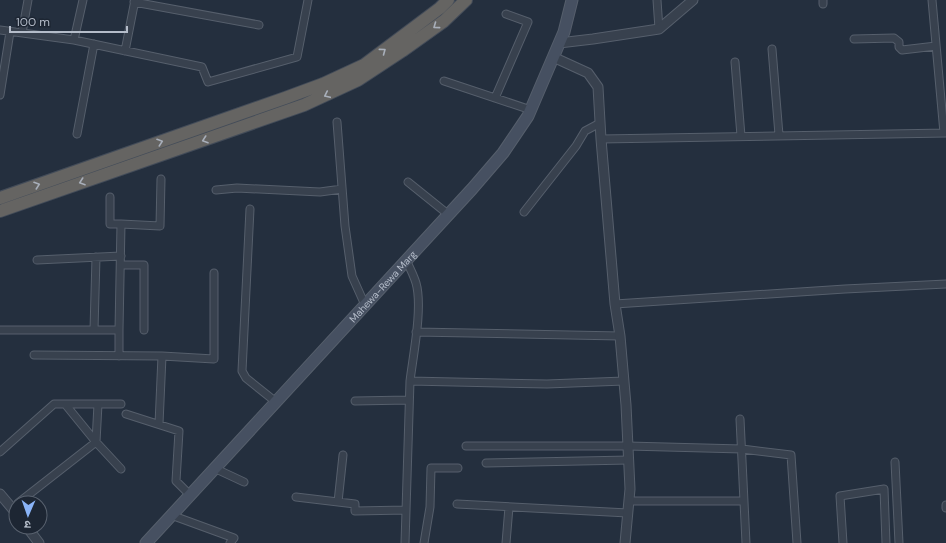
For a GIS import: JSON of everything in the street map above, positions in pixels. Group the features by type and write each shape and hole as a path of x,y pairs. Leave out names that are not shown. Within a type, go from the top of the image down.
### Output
{"highway":[{"path":"0,198 323,84 364,65 440,8 448,0"},
{"path":"0,211 304,105 358,80 396,55 444,20 466,0"}],"main road":[{"name":"Mahewa-Rewa Marg","path":"146,543 449,215 503,153 531,110 564,32 572,0"}],"street":[{"path":"22,33 28,0"},
{"path":"74,40 83,0"},
{"path":"0,30 74,40 202,67 208,82 298,57 308,0"},
{"path":"657,0 659,28"},
{"path":"559,43 659,28 693,0"},
{"path":"601,139 945,133 932,0"},
{"path":"125,51 134,1 259,25"},
{"path":"495,98 528,22 506,14"},
{"path":"0,95 10,32"},
{"path":"854,39 894,38 899,42 899,46 902,50 936,46"},
{"path":"77,134 94,44"},
{"path":"772,49 779,135"},
{"path":"553,57 588,73 598,87 615,304 620,336 624,381 629,460 630,489 625,543"},
{"path":"735,62 740,136"},
{"path":"444,81 531,110"},
{"path":"337,122 345,226 352,276 365,305"},
{"path":"524,212 576,146 585,131 600,123"},
{"path":"110,197 110,224 160,226 161,179"},
{"path":"408,182 449,215"},
{"path":"216,190 236,188 320,192 342,189"},
{"path":"250,209 242,371 246,378 276,402"},
{"path":"119,356 121,224"},
{"path":"36,260 121,256"},
{"path":"94,330 96,257"},
{"path":"405,543 408,400 418,305 416,284 406,260"},
{"path":"121,265 144,266 144,330"},
{"path":"34,355 162,356 214,359 214,273"},
{"path":"615,304 845,288 946,284"},
{"path":"0,330 119,330"},
{"path":"416,332 620,336"},
{"path":"159,424 162,356"},
{"path":"410,381 547,384 624,381"},
{"path":"355,401 408,400"},
{"path":"0,452 54,404 121,404"},
{"path":"65,404 96,442 121,469"},
{"path":"31,495 96,442 98,404"},
{"path":"126,414 179,431 176,481 190,495"},
{"path":"740,419 746,543"},
{"path":"466,446 628,446 742,449 791,455 797,543"},
{"path":"338,502 343,456"},
{"path":"486,463 629,460"},
{"path":"895,462 899,543"},
{"path":"214,468 244,482"},
{"path":"424,543 430,507 431,468 458,468"},
{"path":"843,543 840,496 884,489 886,543"},
{"path":"0,494 8,500"},
{"path":"296,497 355,504 356,511 406,510"},
{"path":"629,502 744,501"},
{"path":"457,504 628,513"},
{"path":"506,543 509,507"},
{"path":"171,515 234,538 230,543"}]}
